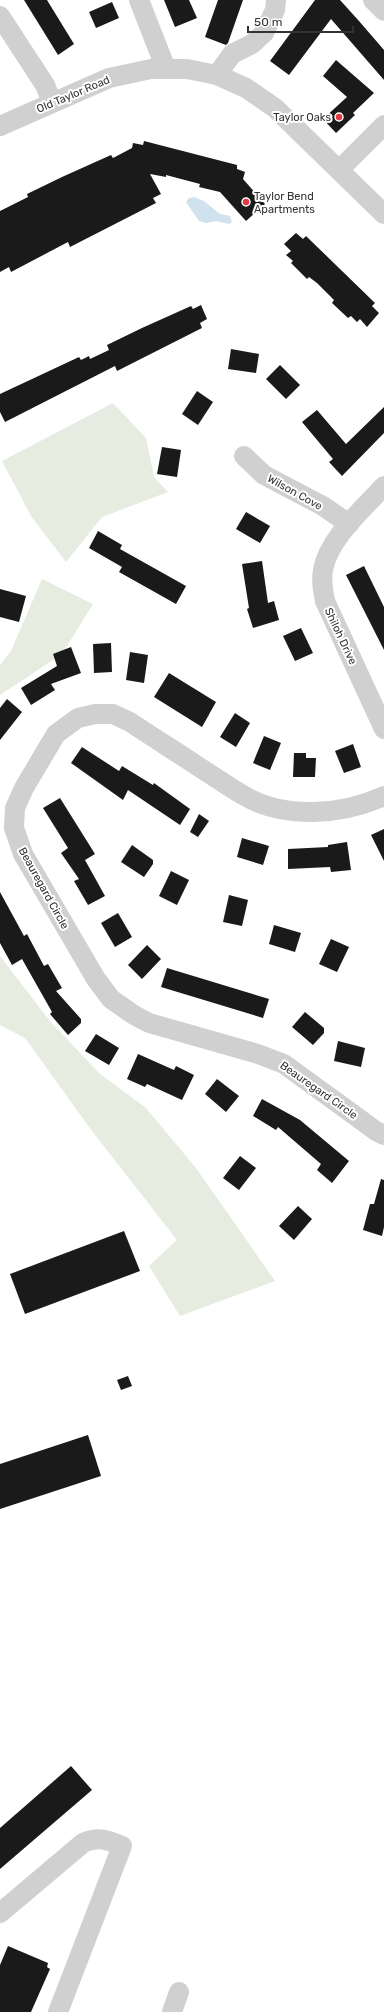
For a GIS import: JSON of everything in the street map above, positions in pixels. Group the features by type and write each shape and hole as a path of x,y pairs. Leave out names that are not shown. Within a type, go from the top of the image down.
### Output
{"street":[{"path":"139,0 166,69"},
{"path":"217,75 232,54 252,44 264,32 275,10 276,0"},
{"path":"374,0 384,11"},
{"path":"0,16 45,86 52,102"},
{"name":"Old Taylor Road","path":"0,126 109,78 151,69 187,68 217,75 246,88 275,108 384,214"},
{"path":"339,170 384,125"},
{"name":"Wilson Cove","path":"244,456 264,474 323,506 349,524"},
{"name":"Shiloh Drive","path":"384,486 349,524 329,552 325,564 322,586 324,601 384,729"},
{"name":"Beauregard Circle","path":"384,796 370,802 326,812 282,810 244,796 130,722 113,714 95,714 78,718 56,734 18,801 15,808 14,828 23,854 96,979 111,999 123,1009 149,1023 258,1054 284,1064 376,1131 384,1135"},
{"path":"0,1913 82,1843 92,1838 104,1839 122,1846 58,2012"},
{"path":"172,2012 179,1992"}],"shaded area":[{"path":"113,403 146,438 154,477 168,492 102,517 66,562 31,516 2,461"},
{"path":"42,579 93,604 62,654 0,695 0,665 11,651"},
{"path":"0,956 49,1020 99,1073 146,1108 196,1168 275,1281 180,1316 149,1266 177,1240 92,1131 25,1038 0,1025"}],"water":[{"path":"194,197 204,201 220,214 230,216 232,222 229,224 216,221 206,223 199,221 186,202 189,198"}],"building":[{"path":"24,0 47,0 74,44 58,55"},
{"path":"164,0 189,0 197,18 175,27"},
{"path":"218,0 243,0 226,45 205,37"},
{"path":"315,0 340,0 359,21 384,50 384,80 331,19 289,75 270,61"},
{"path":"112,2 119,18 96,28 89,12"},
{"path":"336,60 374,93 353,113 355,115 336,133 323,119 347,97 323,76"},
{"path":"144,141 237,165 237,169 245,172 243,179 265,204 246,221 220,192 199,187 200,184 166,175 166,177 150,174 161,194 153,198 156,203 70,247 68,242 11,272 9,267 0,272 0,211 28,197 27,194 111,155 113,158 132,148 133,143 143,145"},
{"path":"296,233 303,239 306,236 375,303 372,306 379,313 367,327 360,319 357,322 351,316 348,318 332,303 334,300 317,283 309,277 307,279 291,263 293,261 286,255 291,251 284,244"},
{"path":"201,305 207,319 200,323 202,328 117,371 115,366 5,422 0,412 0,394 79,357 81,360 89,356 90,359 109,350 107,345 191,306 193,309"},
{"path":"231,349 259,354 256,373 228,369"},
{"path":"280,365 300,385 286,399 266,379"},
{"path":"197,391 213,402 198,425 182,414"},
{"path":"384,407 384,433 342,476 329,462 333,459 302,422 317,410 346,444"},
{"path":"162,447 181,450 177,477 157,474"},
{"path":"246,512 270,526 260,543 236,529"},
{"path":"98,531 122,545 120,549 186,586 176,604 119,572 122,567 89,548"},
{"path":"262,561 268,603 274,601 279,620 253,628 247,609 249,608 242,564"},
{"path":"364,566 384,607 384,650 346,575"},
{"path":"0,589 26,596 19,622 0,617"},
{"path":"301,628 313,653 295,661 283,636"},
{"path":"111,643 112,672 94,673 93,644"},
{"path":"71,647 81,673 51,684 55,690 31,705 21,688 57,666 53,654"},
{"path":"130,652 148,655 144,683 126,680"},
{"path":"169,673 216,702 202,727 154,697"},
{"path":"7,699 22,712 0,740 0,708"},
{"path":"235,713 250,723 236,747 220,737"},
{"path":"264,736 281,743 270,770 253,763"},
{"path":"353,744 361,767 344,773 335,751"},
{"path":"82,747 119,771 122,766 153,785 154,783 190,809 180,825 128,790 123,800 71,763"},
{"path":"294,753 306,753 306,758 316,758 315,777 293,777"},
{"path":"60,798 95,854 85,860 105,896 88,905 74,881 79,879 61,853 68,848 43,808"},
{"path":"199,814 209,821 198,837 190,832"},
{"path":"384,829 384,861 371,835"},
{"path":"242,838 269,846 263,865 237,857"},
{"path":"347,842 351,870 331,872 330,867 288,869 288,849 328,847 328,845"},
{"path":"132,845 153,860 153,864 144,877 121,862"},
{"path":"171,871 189,880 177,905 159,896"},
{"path":"0,892 24,936 27,934 44,966 48,964 62,988 56,991 81,1019 81,1023 68,1035 50,1014 52,1012 22,959 12,965 0,943"},
{"path":"229,895 248,900 242,926 223,922"},
{"path":"118,913 132,937 115,947 101,923"},
{"path":"274,925 301,933 295,952 269,944"},
{"path":"331,939 349,947 337,972 319,964"},
{"path":"147,945 161,959 142,979 128,965"},
{"path":"167,968 269,999 263,1018 161,987"},
{"path":"305,1012 324,1028 324,1033 313,1045 292,1027"},
{"path":"96,1034 119,1048 109,1065 85,1051"},
{"path":"338,1041 365,1048 361,1067 334,1061"},
{"path":"138,1054 174,1070 176,1066 194,1075 182,1100 147,1084 145,1087 127,1079"},
{"path":"217,1079 239,1096 226,1112 205,1094"},
{"path":"262,1099 300,1120 349,1161 332,1183 317,1170 321,1164 278,1127 276,1130 253,1116"},
{"path":"240,1156 256,1168 239,1190 223,1178"},
{"path":"381,1179 384,1180 384,1227 382,1236 363,1230 370,1204 374,1204"},
{"path":"298,1206 312,1219 294,1240 279,1226"},
{"path":"124,1231 140,1271 25,1314 10,1274"},
{"path":"128,1376 132,1386 121,1390 117,1380"},
{"path":"88,1435 101,1476 0,1509 0,1464"},
{"path":"71,1766 92,1790 0,1869 0,1828"},
{"path":"8,1946 48,1963 47,1967 50,1969 31,2012 0,2012 0,1965"}],"place":[{"name":"Taylor Oaks","path":"339,117"},
{"name":"Taylor Bend Apartments","path":"246,202"}]}
